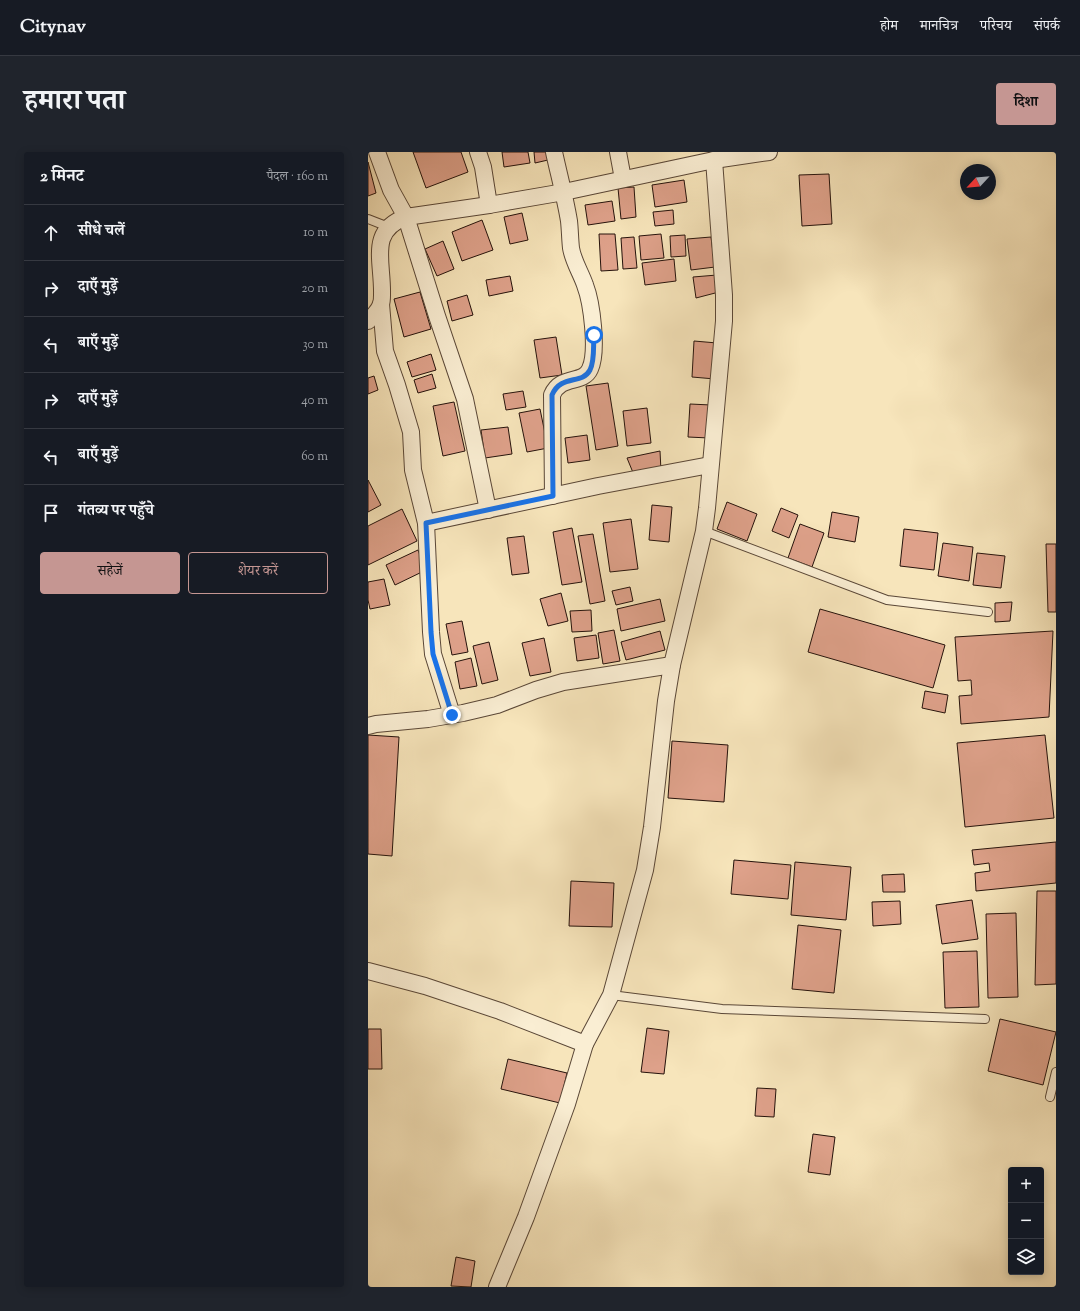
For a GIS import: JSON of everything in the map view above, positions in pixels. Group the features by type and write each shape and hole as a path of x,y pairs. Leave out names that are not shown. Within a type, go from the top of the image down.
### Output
{"street":[{"path":"377,152 392,190 406,217 465,399 488,510"},
{"path":"478,152 483,167 489,205"},
{"path":"553,496 552,395 555,388 561,384 579,378 590,371 593,361 594,335 586,287 571,247 569,221 564,192 554,152"},
{"path":"618,152 623,179"},
{"path":"452,715 433,654 426,523 413,470 409,426 385,351 381,304 382,283 376,250 378,240 382,232 386,226 396,220 406,217 564,192 714,160 768,152"},
{"path":"497,1287 526,1217 565,1111 585,1044 611,995 646,870 666,701 672,665 704,531 724,321 724,296 714,160"},
{"path":"368,321 376,314 381,304"},
{"path":"426,523 598,486 710,465"},
{"path":"368,726 452,715 497,705 536,690 563,682 672,665"},
{"path":"368,972 425,986 500,1011 585,1044"}],"lane":[{"path":"368,219 386,226"},
{"path":"704,531 887,600 988,612"},
{"path":"611,995 722,1009 985,1019"},
{"path":"1050,1097 1056,1072"}],"building":[{"path":"413,152 461,152 468,172 426,188"},
{"path":"502,152 528,152 530,163 504,167"},
{"path":"534,152 548,152 548,160 535,163"},
{"path":"368,162 376,193 368,196"},
{"path":"829,174 832,224 802,226 799,175"},
{"path":"684,180 687,202 655,207 652,185"},
{"path":"634,187 636,217 621,219 618,188"},
{"path":"612,201 615,221 588,225 585,205"},
{"path":"673,210 674,224 655,226 653,212"},
{"path":"522,213 528,240 510,244 504,217"},
{"path":"482,220 493,250 462,261 452,232"},
{"path":"599,234 615,234 618,270 601,271"},
{"path":"661,234 664,258 641,260 639,236"},
{"path":"685,235 686,256 671,257 670,236"},
{"path":"634,237 637,268 623,269 621,238"},
{"path":"711,237 715,267 691,270 687,239"},
{"path":"443,241 454,269 437,276 425,249"},
{"path":"674,259 676,281 645,285 642,263"},
{"path":"717,275 719,292 696,298 693,277"},
{"path":"510,276 513,291 489,296 486,280"},
{"path":"420,292 431,329 404,337 394,299"},
{"path":"467,295 473,315 452,321 447,301"},
{"path":"556,337 562,375 540,378 534,340"},
{"path":"694,341 717,343 715,379 692,377"},
{"path":"431,354 436,370 412,377 407,362"},
{"path":"432,374 436,388 418,393 414,380"},
{"path":"374,376 378,390 368,394 368,378"},
{"path":"608,383 618,446 596,450 586,386"},
{"path":"523,391 526,407 506,410 503,394"},
{"path":"454,402 465,451 443,456 433,406"},
{"path":"690,404 711,405 709,438 688,437"},
{"path":"647,408 651,443 627,446 623,411"},
{"path":"540,409 548,448 527,452 519,413"},
{"path":"508,427 512,454 485,458 481,430"},
{"path":"587,435 590,460 568,463 565,438"},
{"path":"660,451 661,471 634,475 627,458"},
{"path":"368,480 381,505 368,512"},
{"path":"727,502 757,514 747,541 717,529"},
{"path":"652,505 672,507 669,542 649,540"},
{"path":"781,508 798,515 789,538 772,531"},
{"path":"402,509 417,541 368,565 368,526"},
{"path":"832,512 859,517 855,542 828,537"},
{"path":"631,519 638,569 610,572 603,523"},
{"path":"800,524 824,533 812,567 788,558"},
{"path":"572,528 582,582 562,585 553,532"},
{"path":"904,529 938,533 934,570 900,566"},
{"path":"593,534 605,601 590,604 578,536"},
{"path":"524,536 529,573 512,575 507,538"},
{"path":"943,543 973,547 969,581 938,576"},
{"path":"1046,544 1056,544 1056,612 1048,612"},
{"path":"418,550 426,570 395,585 386,565"},
{"path":"977,553 1005,556 1001,588 973,585"},
{"path":"384,579 390,605 370,609 368,600 368,582"},
{"path":"630,587 633,601 616,605 612,591"},
{"path":"561,593 568,621 548,626 540,599"},
{"path":"660,599 665,621 621,631 617,609"},
{"path":"1012,602 1010,621 995,622 995,603"},
{"path":"820,609 945,645 933,688 808,652"},
{"path":"591,610 592,631 572,632 570,611"},
{"path":"462,621 468,652 452,655 446,624"},
{"path":"614,630 620,661 603,664 598,633"},
{"path":"660,631 665,650 626,660 621,642"},
{"path":"1053,631 1049,717 961,724 959,696 972,695 971,680 958,681 955,637"},
{"path":"596,635 599,658 577,661 574,638"},
{"path":"544,638 551,672 530,676 522,643"},
{"path":"489,642 498,680 482,684 473,646"},
{"path":"471,658 477,686 460,689 455,662"},
{"path":"925,691 948,695 945,713 922,708"},
{"path":"368,735 399,737 392,856 368,854"},
{"path":"1045,735 1054,818 965,827 957,743"},
{"path":"672,741 728,745 724,802 668,798"},
{"path":"1056,842 1056,883 976,891 975,873 990,871 989,863 974,865 972,850"},
{"path":"734,860 791,865 788,899 731,894"},
{"path":"795,862 851,867 846,920 791,915"},
{"path":"904,874 905,892 883,892 882,875"},
{"path":"571,881 614,883 612,927 569,926"},
{"path":"1037,891 1056,891 1056,984 1035,985"},
{"path":"972,900 978,939 942,944 936,905"},
{"path":"900,901 901,924 873,926 872,902"},
{"path":"1016,913 1018,997 988,998 986,914"},
{"path":"798,925 841,930 834,993 792,989"},
{"path":"977,951 979,1007 945,1008 943,952"},
{"path":"1000,1019 1056,1032 1043,1085 988,1071"},
{"path":"647,1028 669,1031 664,1074 641,1072"},
{"path":"368,1029 381,1029 382,1069 368,1069"},
{"path":"508,1059 567,1073 560,1103 501,1089"},
{"path":"757,1088 776,1089 774,1117 755,1116"},
{"path":"813,1134 835,1137 830,1175 808,1172"},
{"path":"456,1257 475,1261 471,1287 451,1286"}],"route":[{"path":"452,715 433,654 426,523 553,496 552,395 555,388 561,384 584,376 590,371 593,361 594,335"}]}
